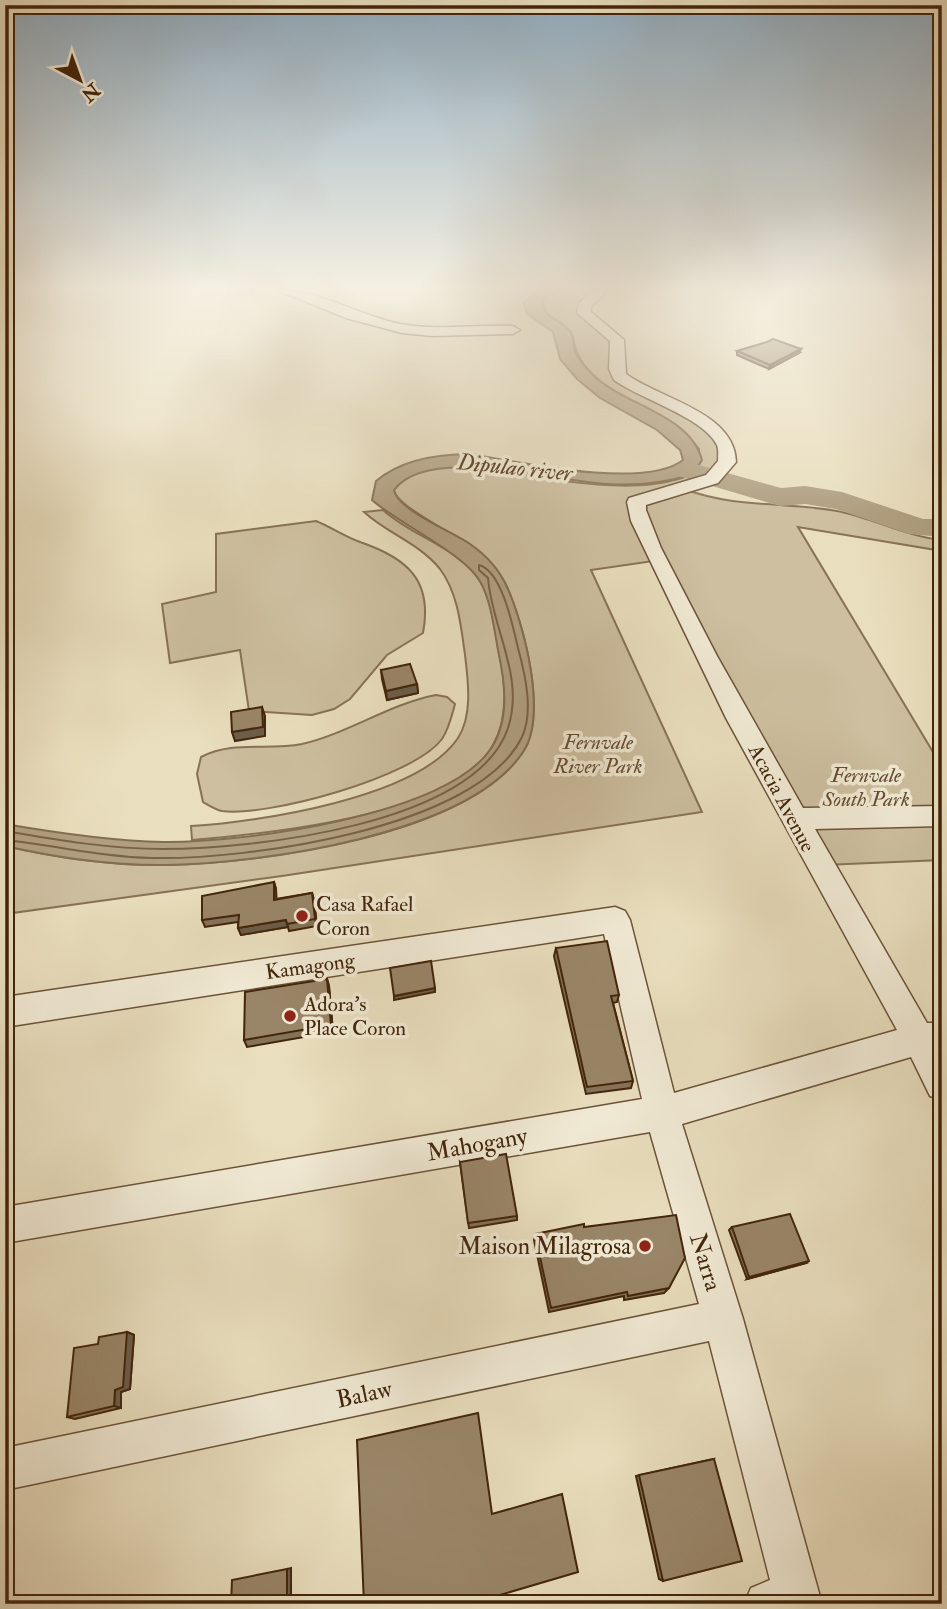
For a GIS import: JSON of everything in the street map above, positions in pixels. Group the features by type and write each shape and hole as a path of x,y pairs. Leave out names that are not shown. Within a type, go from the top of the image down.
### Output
{"street":[{"name":"Acacia Avenue","path":"616,365 619,375 632,387 700,419 724,439 728,450 720,472 712,479 686,489 651,495 636,502 635,506 690,629 794,819 930,1039 942,1084"},
{"path":"794,819 942,816"},
{"name":"Kamagong","path":"5,1012 615,920"},
{"name":"Narra","path":"615,920 662,1113 723,1319 788,1601"},
{"name":"Mahogany","path":"5,1224 662,1113 930,1039"},
{"name":"Balaw","path":"5,1469 723,1319"}],"green space":[{"name":"Fernvale South Park","path":"586,365 617,365 619,375 724,439 726,462 687,490 724,500 837,511 915,535 942,540 942,551 798,527 942,767 942,860 824,865 660,560 591,570 702,812 282,876 5,914 5,846 127,864 168,865 255,858 307,851 411,824 457,805 496,781 523,752 530,736 533,716 531,670 514,603 497,571 482,556 410,508 399,499 394,490 409,477 428,469 450,466 498,470 563,481 629,486 663,483 695,473 699,449 685,434 607,386"},
{"name":"Fernvale River Park","path":"383,510 460,559 471,569 484,589 493,619 504,691 501,725 493,745 472,769 440,789 400,805 309,826 192,840 191,826 295,812 374,791 409,776 438,759 458,738 466,719 468,686 455,599 446,578 432,560 364,512"},
{"path":"316,521 377,548 403,564 413,574 424,599 423,633 387,655 350,699 334,709 312,715 249,711 240,650 170,663 162,604 216,592 216,534"},
{"path":"436,695 447,697 455,704 447,731 426,753 402,767 339,792 272,808 222,811 203,802 197,774 201,757 238,747 302,744 336,733 402,705"}],"water":[{"name":"Dipulao river","path":"565,365 585,365 606,386 671,421 695,444 702,460 693,474 672,480 629,485 463,467 435,469 411,476 394,490 404,505 470,544 487,558 504,580 514,603 531,670 533,716 530,736 523,752 496,781 457,804 411,824 360,839 255,858 168,865 127,864 66,858 5,846 5,824 84,836 163,842 290,831 389,808 433,791 469,771 492,747 498,736 504,712 500,662 492,615 484,590 473,572 461,561 372,500 376,481 397,467 421,459 459,454 612,473 640,473 665,469 683,460 680,450 657,430 600,398"}],"building":[{"path":"410,664 417,684 386,691 381,670"},
{"path":"262,707 263,727 232,732 231,712"},
{"path":"274,882 274,900 312,893 315,919 287,924 286,920 238,928 239,915 202,920 202,896"},
{"path":"607,941 619,995 611,996 633,1081 587,1087 556,948"},
{"path":"431,961 435,988 394,996 390,968"},
{"name":"Adora's Place Coron","path":"327,979 331,1025 244,1040 245,992"},
{"path":"506,1154 517,1216 468,1223 460,1162"},
{"path":"790,1214 809,1261 749,1277 732,1227"},
{"path":"676,1215 685,1258 669,1288 628,1296 627,1292 551,1308 535,1234 584,1224 584,1227"},
{"path":"127,1332 123,1387 115,1390 114,1406 67,1417 74,1348 98,1344 99,1337"},
{"path":"478,1413 492,1514 562,1494 578,1572 500,1595 501,1604 364,1604 357,1440"},
{"path":"714,1459 742,1561 663,1581 639,1475"},
{"path":"287,1569 287,1604 231,1604 232,1580"}],"waterway":[{"path":"688,470 780,497 805,495 842,501 920,528 942,528"}],"place":[{"name":"Casa Rafael Coron","path":"302,916"},
{"name":"Adora's Place Coron","path":"290,1016"},
{"name":"Maison Milagrosa","path":"645,1246"}]}
